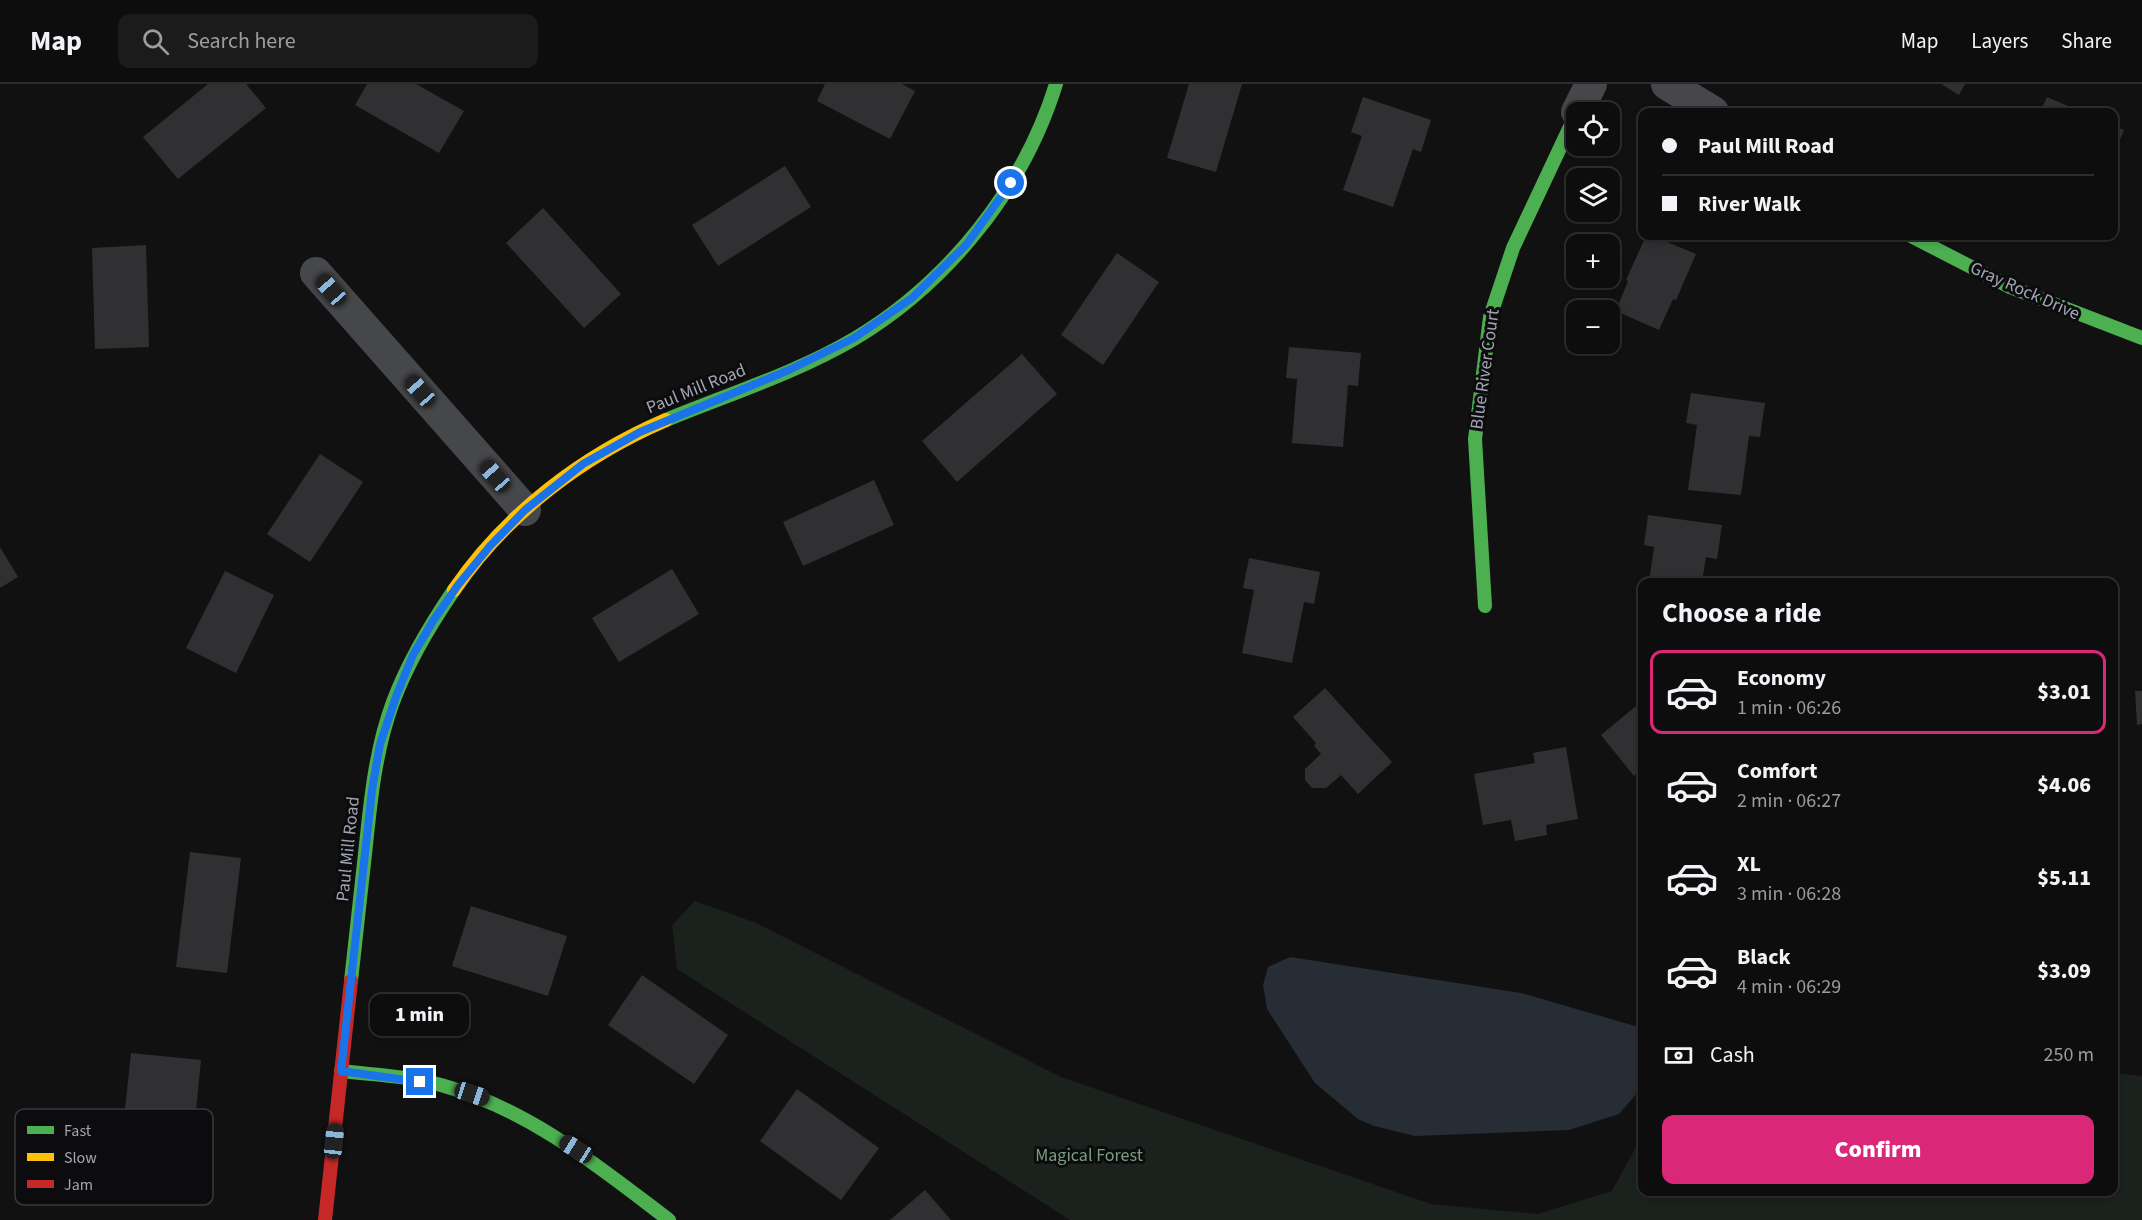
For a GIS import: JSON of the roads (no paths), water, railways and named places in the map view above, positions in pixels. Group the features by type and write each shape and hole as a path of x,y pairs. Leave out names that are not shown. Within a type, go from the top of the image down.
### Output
{"street":[{"name":"Paul Mill Road","path":"325,1220 372,790 380,744 413,655 433,621 458,585 490,546 525,510 583,464 640,432 789,370 845,343 912,298 966,245 1011,183 1043,124 1056,84"},
{"name":"Blue River Court","path":"1583,102 1592,84"},
{"path":"1667,84 1706,108"},
{"name":"Blue River Court","path":"1485,606 1475,440 1479,389 1490,317 1513,248 1566,136"},
{"name":"Gray Rock Drive","path":"1919,240 2010,287 2142,338"},
{"path":"316,273 525,510"},
{"path":"341,1071 440,1084 488,1100 527,1118 576,1149 669,1220"}],"park label":[{"name":"Magical Forest","path":"1089,1155"}]}
